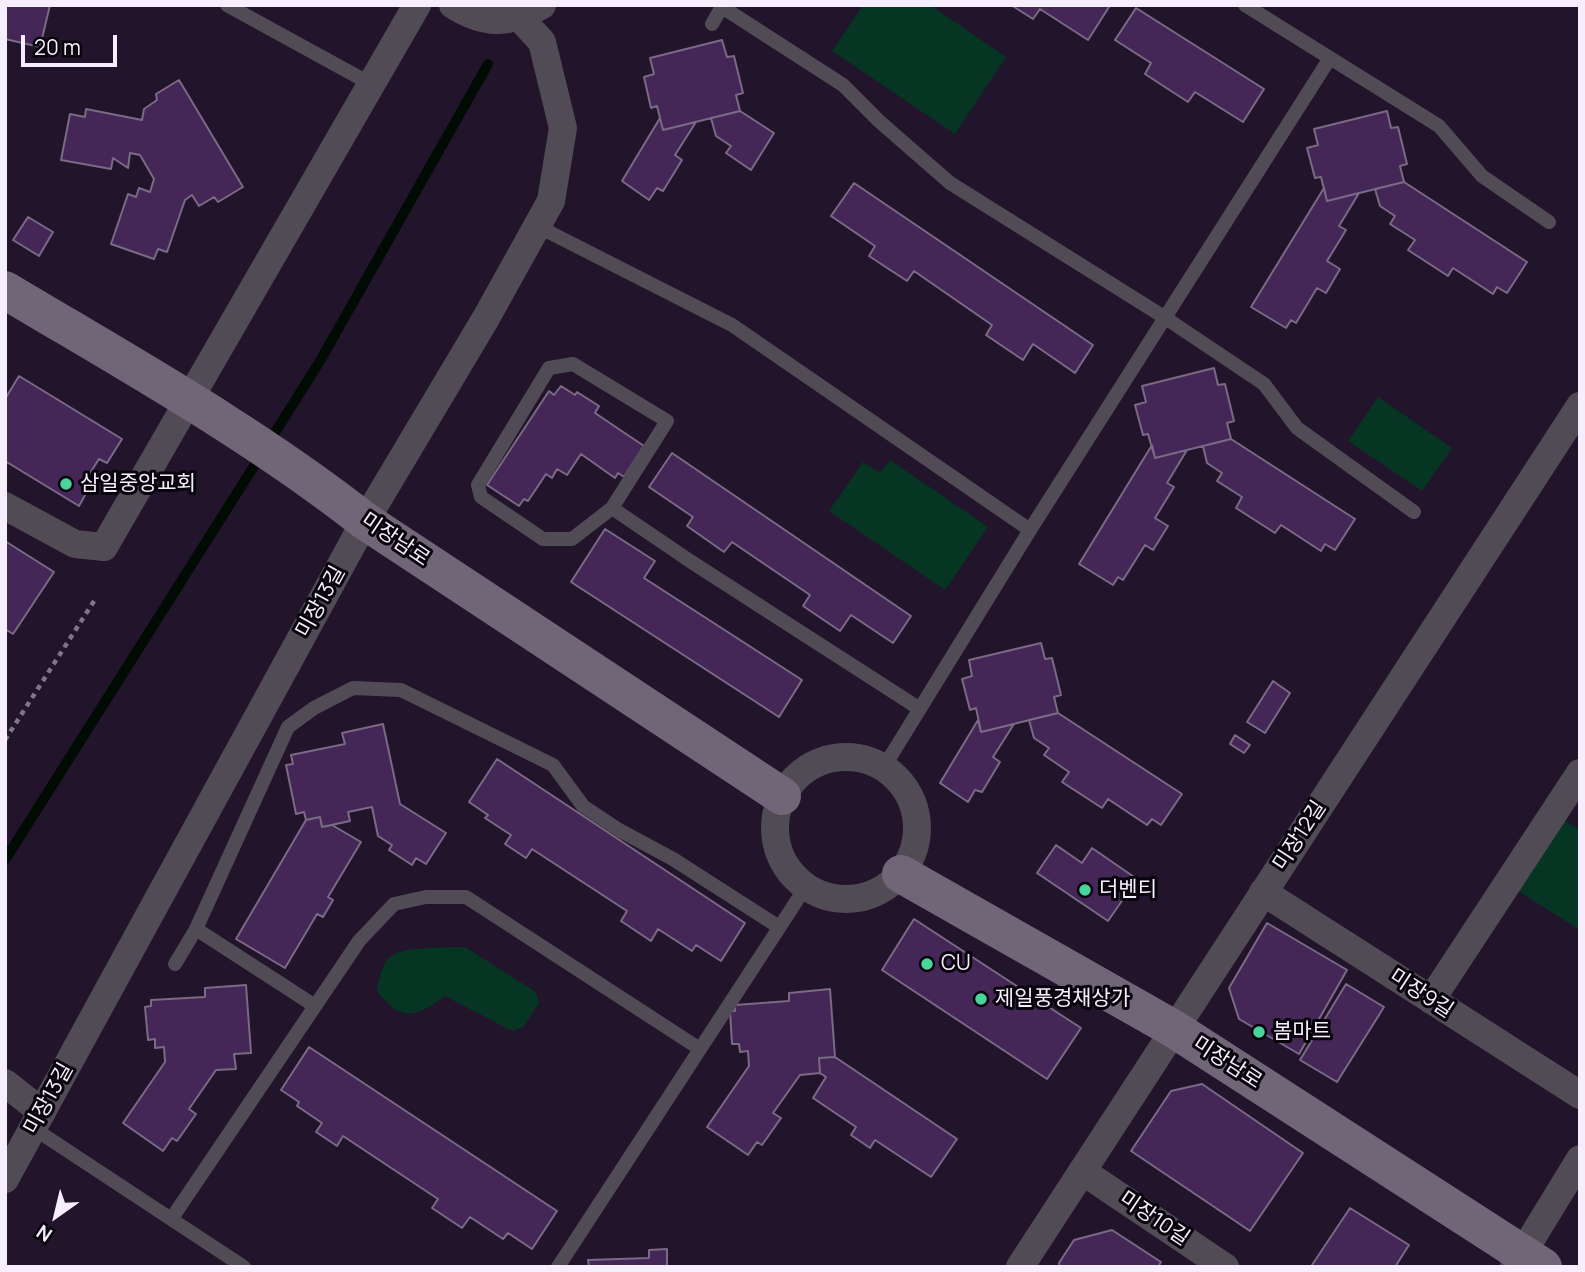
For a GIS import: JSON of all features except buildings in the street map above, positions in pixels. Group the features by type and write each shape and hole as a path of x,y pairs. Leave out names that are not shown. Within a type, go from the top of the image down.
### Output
{"street":[{"path":"5,506 75,544 104,547 416,5"},
{"path":"453,5 470,16 494,21 531,11"},
{"name":"미장13길","path":"5,1179 365,521 486,318 551,201 563,128 542,42 531,11"},
{"name":"미장남로","path":"5,290 190,400 365,521 782,796"},
{"name":"미장12길","path":"1020,1267 1580,406"},
{"path":"861,757 884,767 901,782 914,803 918,828 914,852 901,874 891,884 869,896 844,899 819,894 795,878 781,858 775,833 776,810 786,787 804,769 826,758 861,757"},
{"path":"1431,1000 1580,773"},
{"name":"미장남로","path":"901,874 1174,1029 1526,1262"},
{"name":"미장9길","path":"1264,892 1580,1095"},
{"path":"5,1083 38,1120"},
{"path":"1526,1262 1580,1159"},
{"name":"미장10길","path":"1082,1171 1225,1267"}],"lane":[{"path":"227,5 371,84"},
{"path":"1245,5 1440,126 1482,176 1549,222"},
{"path":"712,24 723,6 844,85 879,121 950,183 1164,317 1264,384 1297,428 1414,512"},
{"path":"884,767 1030,530 1330,58"},
{"path":"537,226 732,325 1030,530"},
{"path":"573,364 667,421 612,508 572,539 543,539 481,497 478,485 549,368 573,364"},
{"path":"612,508 920,709"},
{"path":"175,964 196,929 288,727 314,708 354,688 401,690 553,765 583,806 619,830 673,859 779,927"},
{"path":"558,1267 807,885"},
{"path":"172,1218 359,941 394,904 426,897 466,897 700,1049"},
{"path":"196,929 315,1006"},
{"path":"38,1120 244,1267"}],"path":[{"path":"5,740 96,598"}],"green space":[{"path":"863,5 930,5 1006,57 955,134 832,51"},
{"path":"1378,397 1452,448 1422,491 1348,441"},
{"path":"890,460 988,527 945,590 829,511 863,462 880,473"},
{"path":"1553,814 1580,830 1580,930 1507,884"},
{"path":"465,947 536,992 539,1003 523,1027 512,1031 445,996 417,1012 401,1012 385,1001 377,991 384,966 394,955 413,949"}],"waterway":[{"path":"269,442 320,361 488,64"},
{"path":"5,860 261,455"}],"place":[{"name":"삼일중앙교회","path":"66,484"},
{"name":"더벤티","path":"1085,890"},
{"name":"CU","path":"927,964"},
{"name":"제일풍경채상가","path":"981,999"},
{"name":"봄마트","path":"1259,1032"}]}
